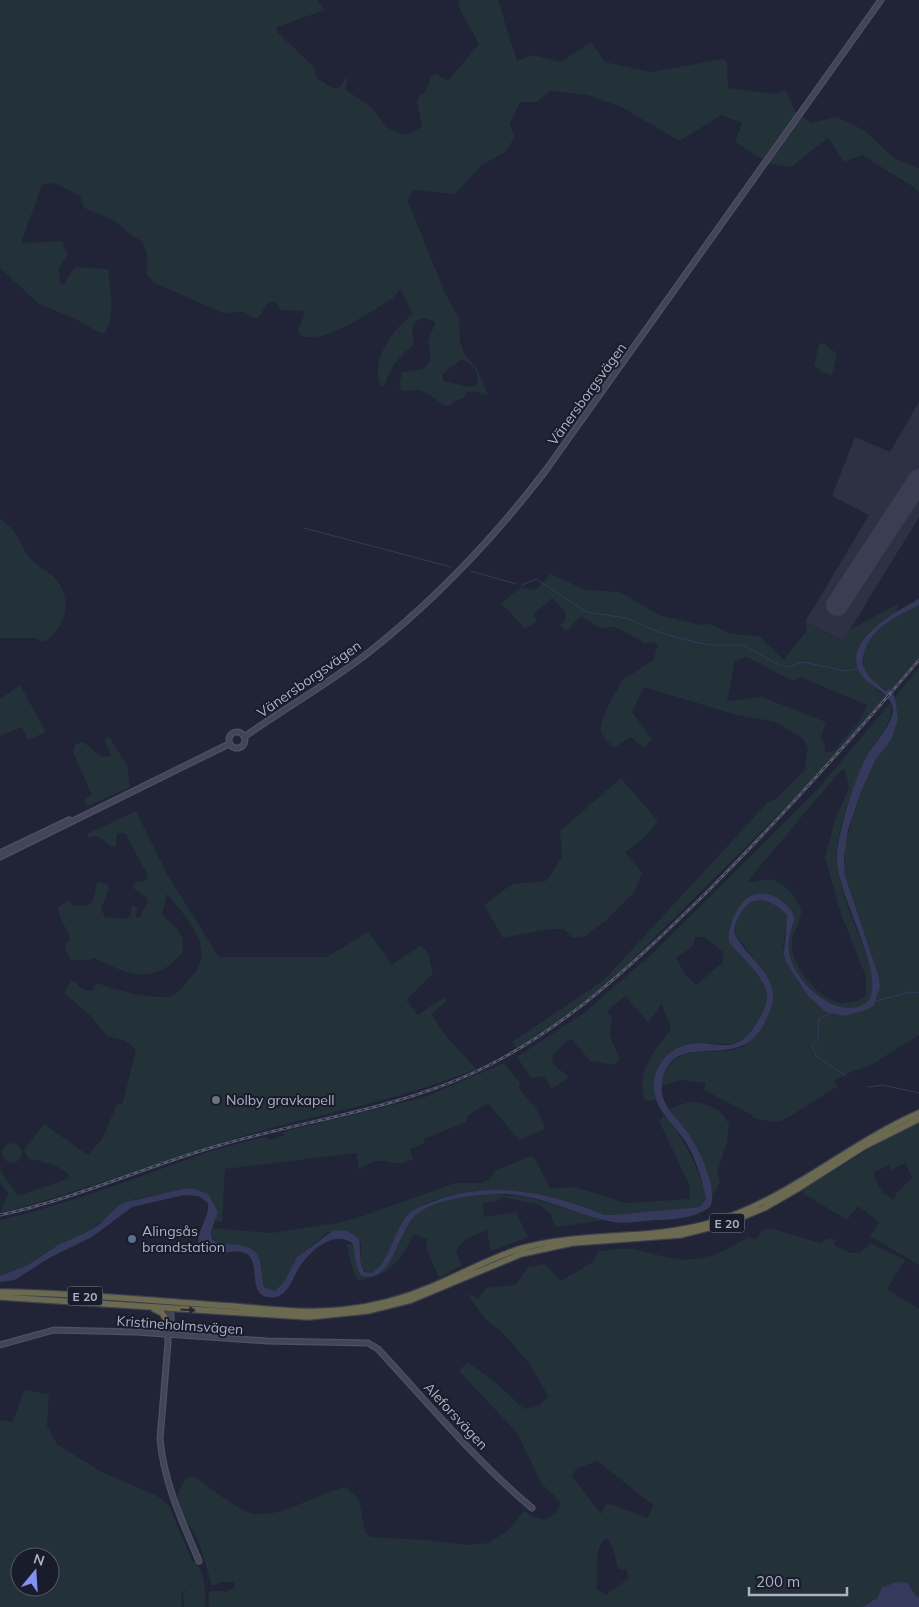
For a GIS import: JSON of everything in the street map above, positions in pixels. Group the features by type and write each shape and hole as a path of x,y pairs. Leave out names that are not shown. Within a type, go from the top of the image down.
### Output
{"highway":[{"name":"E 20","path":"0,1297 171,1309 312,1311 366,1307 411,1295 497,1257 548,1242 594,1236 665,1232 710,1223 765,1201 792,1187 877,1133 919,1113"},
{"name":"E 20","path":"0,1292 171,1301 323,1316 367,1311 411,1300 501,1261 548,1247 595,1241 664,1237 715,1227 764,1208 865,1146 919,1119"},
{"path":"150,1307 162,1313 167,1321"}],"main road":[{"name":"Vänersborgsvägen","path":"244,736 313,693 368,653 428,601 498,529 546,470 881,0"},
{"name":"Vänersborgsvägen","path":"233,732 241,732 244,736 244,744 240,748 234,748 229,744 229,737 233,732"},
{"name":"Vänersborgsvägen","path":"0,857 229,744"},
{"name":"Vänersborgsvägen","path":"0,853 129,793"},
{"path":"168,1334 171,1329 171,1301"},
{"path":"171,1309 167,1321 168,1334 160,1439 172,1497 199,1561"},
{"name":"Kristineholmsvägen","path":"0,1345 54,1330 168,1334 267,1341 361,1341"},
{"name":"Aleforsvägen","path":"361,1341 378,1349 470,1449 514,1494 532,1508"}],"shaded area":[{"path":"0,0 317,0 325,10 277,27 276,31 314,67 317,78 334,89 340,87 348,78 345,89 372,108 388,128 405,135 422,127 417,101 420,95 426,91 431,76 436,74 448,81 479,44 458,6 460,0 498,0 517,61 532,55 561,62 591,42 605,62 651,72 722,59 727,62 728,88 776,94 786,90 795,111 811,123 836,117 864,130 894,158 919,168 919,194 915,188 862,155 844,162 828,138 791,167 768,163 735,142 742,123 721,115 680,141 621,107 588,95 551,91 536,102 520,102 510,124 515,137 505,152 482,165 455,194 413,190 408,201 445,293 459,318 460,340 464,353 477,369 488,395 473,391 467,392 465,397 453,402 450,406 443,405 422,391 402,391 399,386 402,372 423,369 431,360 428,341 435,324 434,321 422,318 415,322 412,328 414,345 395,363 384,387 380,384 378,370 382,353 396,330 413,314 400,289 393,298 348,326 321,336 310,337 300,335 298,330 304,315 303,311 281,310 274,301 268,303 258,318 251,317 244,312 223,313 155,283 147,275 147,255 143,242 131,235 115,221 84,208 80,196 55,183 42,185 21,243 62,241 68,254 59,268 60,283 63,285 75,267 108,269 111,310 105,333 100,333 74,318 39,304 0,268","holes":["462,359 476,373 477,385 469,387 443,381 443,374"]},
{"path":"824,343 837,354 832,375 821,372 814,365 819,344"},
{"path":"919,402 919,517 843,641 805,622 869,515 832,496 855,437 890,452"},
{"path":"0,518 18,537 30,558 56,579 63,591 66,608 64,617 56,631 43,642 35,638 0,638"},
{"path":"551,574 585,590 620,592 659,615 701,625 710,624 731,634 759,636 784,660 807,630 805,622 842,641 849,630 898,604 897,612 870,631 862,641 858,652 858,662 863,673 872,685 886,697 879,706 811,782 616,976 560,1020 517,1048 512,1042 604,980 767,803 776,799 804,771 808,748 803,739 776,722 737,715 644,687 632,712 652,739 644,748 630,737 614,748 601,732 605,712 625,677 628,677 653,660 658,645 651,642 644,644 637,638 615,627 600,628 581,616 566,631 560,625 564,622 566,613 552,598 534,614 537,621 525,629 501,603 521,587 535,590","holes":["747,657 792,681 801,677 867,705 861,719 834,751 825,752 825,744 821,737 826,722 762,697 727,701 735,661"]},
{"path":"919,605 919,657 890,691 886,690 863,667 867,645 880,628 889,621"},
{"path":"919,668 919,1035 871,1065 833,1081 838,1086 784,1120 773,1122 754,1118 752,1115 704,1090 706,1083 681,1080 661,1086 667,1070 674,1060 684,1054 731,1050 744,1046 772,1004 765,974 734,932 738,917 751,902 764,900 770,902 787,915 783,947 799,984 807,995 826,1012 844,1016 874,1005 880,987 879,977 845,876 845,843 862,789 876,759 895,730 898,720 895,697"},
{"path":"20,685 46,732 28,740 22,727 0,736 0,699"},
{"path":"891,702 892,710 888,724 871,749 852,793 839,835 837,849 842,889 872,971 872,993 868,1001 862,1006 845,1008 834,1005 813,992 797,972 789,951 790,934 795,918 792,912 783,903 754,894 730,924 733,945 755,970 767,995 764,1011 748,1035 734,1043 693,1043 683,1045 674,1050 667,1056 658,1071 655,1090 656,1100 645,1101 642,1081 644,1071 658,1045 671,1029 662,1004 648,1022 625,996 607,1011 613,1021 610,1034 620,1059 614,1065 590,1061 573,1040 568,1040 552,1056 553,1064 569,1077 552,1089 545,1078 540,1076 532,1079 517,1057 584,1013 654,952 817,790","holes":["845,769 849,788 836,817 825,857 840,911 866,977 866,997 848,1003 828,999 813,986 800,970 793,952 792,943 801,910 791,893 783,885 772,880 765,879 747,882 840,771","695,937 705,937 723,952 723,962 696,985 685,974 676,958 693,946"]},
{"path":"106,737 109,737 127,765 130,787 86,807 85,798 92,795 73,752 75,744 83,742 102,757 111,756 105,741"},
{"path":"621,778 658,821 645,837 625,852 642,873 635,891 605,921 585,936 572,938 564,929 550,929 503,938 484,905 512,884 546,881 562,857 560,831"},
{"path":"136,811 167,874 219,957 327,957 368,932 392,965 421,945 428,953 433,973 406,1000 418,1015 444,997 447,1001 431,1014 445,1035 476,1069 425,1088 234,1139 68,1194 0,1213 8,1193 0,1183 0,1170 18,1196 70,1178 58,1167 29,1159 24,1149 44,1124 88,1155 102,1139 117,1104 122,1105 136,1050 124,1040 107,1036 92,1017 64,993 71,981 75,981 80,987 89,991 92,991 96,984 99,984 136,994 167,997 179,991 196,971 200,963 202,954 197,935 186,917 167,894 162,914 178,930 182,938 183,952 162,970 151,974 130,973 94,958 89,960 71,960 65,950 65,944 71,939 60,917 58,907 68,900 74,906 89,905 93,901 97,882 108,885 109,888 101,909 105,917 125,919 130,916 132,906 137,907 136,918 139,918 148,902 146,897 133,888 135,882 145,881 148,876 125,833 118,833 116,845 112,847 98,836 89,838 87,834"},
{"path":"504,1063 520,1083 519,1089 536,1108 544,1125 543,1130 519,1140 488,1103 468,1115 466,1122 424,1139 425,1143 410,1149 413,1159 406,1162 373,1162 359,1170 356,1153 225,1169 222,1222 216,1221 208,1194 192,1188 135,1199 83,1234 58,1245 28,1265 0,1276 0,1220 75,1199 222,1148 267,1137 268,1140 284,1136 283,1132 425,1097"},
{"path":"689,1102 713,1107 722,1114 729,1125 727,1142 717,1173 720,1182 713,1195 706,1170 696,1149 669,1109"},
{"path":"664,1115 685,1144 695,1165 706,1199 700,1207 653,1214 617,1216 601,1214 544,1196 508,1191 472,1191 437,1200 411,1213 404,1221 380,1266 372,1273 364,1271 361,1265 361,1243 328,1232 297,1257 284,1282 275,1291 264,1287 258,1255 218,1243 211,1236 213,1228 271,1233 337,1223 360,1217 455,1183 482,1183 490,1179 495,1171 530,1156 534,1157 550,1188 575,1187 626,1203 690,1199 690,1187 659,1121"},
{"path":"919,1123 919,1265 870,1236 879,1222 858,1206 847,1220 804,1194 803,1190 880,1142","holes":["905,1163 912,1178 896,1194 894,1200 882,1192 873,1173 889,1165 891,1170"]},
{"path":"12,1143 19,1146 22,1153 19,1160 12,1163 5,1160 2,1153 5,1146"},
{"path":"495,1194 527,1197 605,1220 556,1227 552,1215 540,1205 502,1197 497,1201 483,1203 484,1217 516,1212 528,1237 491,1251 487,1230 468,1238 458,1248 456,1253 462,1265 439,1278 426,1247 427,1239 414,1234 399,1259 385,1272 368,1279 357,1280 347,1244 353,1244 356,1265 361,1276 372,1276 381,1272 387,1264 410,1221 418,1213 445,1201"},
{"path":"771,1228 820,1243 828,1238 836,1240 834,1245 851,1253 859,1253 870,1243 905,1260 887,1289 919,1309 919,1597 916,1596 911,1586 897,1582 882,1587 877,1598 862,1607 209,1607 209,1591 222,1591 226,1593 229,1589 234,1589 234,1582 222,1582 212,1586 201,1548 193,1530 183,1519 177,1496 185,1479 192,1476 240,1508 247,1512 258,1514 283,1510 346,1487 359,1499 365,1532 371,1537 427,1540 467,1545 489,1543 508,1530 524,1511 533,1517 546,1520 557,1512 561,1502 542,1484 517,1433 459,1371 467,1362 495,1382 524,1409 539,1406 548,1396 531,1366 505,1335 485,1319 467,1294 479,1298 486,1288 516,1285 528,1267 545,1264 561,1281 594,1261 598,1251 629,1249 671,1258 701,1258 721,1252 748,1237 756,1239 763,1230","holes":["597,1461 653,1505 648,1518 611,1504 605,1505 601,1514 572,1476 576,1469","607,1538 613,1547 618,1569 626,1570 629,1578 606,1595 596,1588 599,1548"]},
{"path":"24,1390 49,1394 47,1426 57,1444 100,1471 155,1495 168,1504 191,1561 196,1562 201,1572 205,1589 205,1607 184,1607 183,1596 186,1588 181,1595 182,1607 0,1607 0,1420 13,1422"}],"water":[{"path":"919,599 919,605 886,624 873,636 862,660 866,672 871,678 886,691 889,689 895,697 898,720 891,740 876,759 862,789 848,830 844,857 845,876 879,977 880,987 874,1005 866,1010 844,1016 826,1012 807,995 786,962 784,954 787,915 770,902 764,900 751,902 746,906 736,922 734,932 738,940 768,978 773,996 765,1022 753,1038 739,1047 692,1052 678,1056 668,1066 662,1084 663,1098 666,1105 684,1127 702,1159 712,1191 710,1207 698,1214 684,1218 619,1223 599,1219 524,1196 493,1194 453,1199 434,1205 417,1214 404,1232 388,1264 381,1272 372,1276 361,1276 356,1265 353,1244 346,1240 331,1240 317,1248 300,1266 285,1292 280,1296 267,1297 261,1294 258,1289 253,1262 245,1253 215,1254 204,1251 199,1247 199,1236 207,1214 208,1203 199,1196 184,1195 132,1207 92,1237 49,1258 15,1280 0,1282 0,1276 28,1265 58,1245 100,1224 118,1206 127,1202 192,1188 208,1194 218,1212 211,1232 213,1239 217,1242 247,1247 254,1251 259,1259 264,1287 275,1291 284,1282 297,1257 334,1230 347,1231 359,1238 361,1265 364,1272 372,1273 384,1260 400,1226 411,1212 426,1204 456,1194 499,1190 542,1195 563,1200 604,1215 700,1207 706,1199 698,1169 685,1141 664,1114 656,1100 654,1082 659,1067 668,1054 690,1044 722,1045 736,1043 750,1033 763,1011 767,997 763,982 729,942 730,929 738,908 748,898 759,894 772,896 784,903 795,918 790,934 789,951 797,972 805,983 824,1000 847,1008 858,1007 867,1003 870,998 872,985 871,969 845,894 837,861 843,822 857,778 867,756 890,721 893,710 887,696 866,680 858,667 857,654 862,642 871,631 896,612"},
{"path":"897,1582 908,1583 916,1596 919,1597 919,1607 862,1607 877,1598 882,1587"}],"waterway":[{"path":"304,528 451,567"},
{"path":"471,571 516,584"},
{"path":"522,585 536,579 587,612 626,618 658,632 694,642 710,645 743,645 779,665 788,667 803,662 845,671 861,668"},
{"path":"876,1001 910,992 919,993"},
{"path":"831,1013 819,1019 818,1039 812,1046 817,1057 846,1076"},
{"path":"868,1087 883,1085 919,1093"}],"runway":[{"path":"837,605 919,480"}],"railway":[{"path":"0,1215 82,1192 217,1146 379,1106 442,1086 473,1073 538,1037 596,994 652,945 705,894 841,750 919,660"}],"place":[{"name":"Nolby gravkapell","path":"216,1100"},
{"name":"Alingsås brandstation","path":"132,1239"}]}
